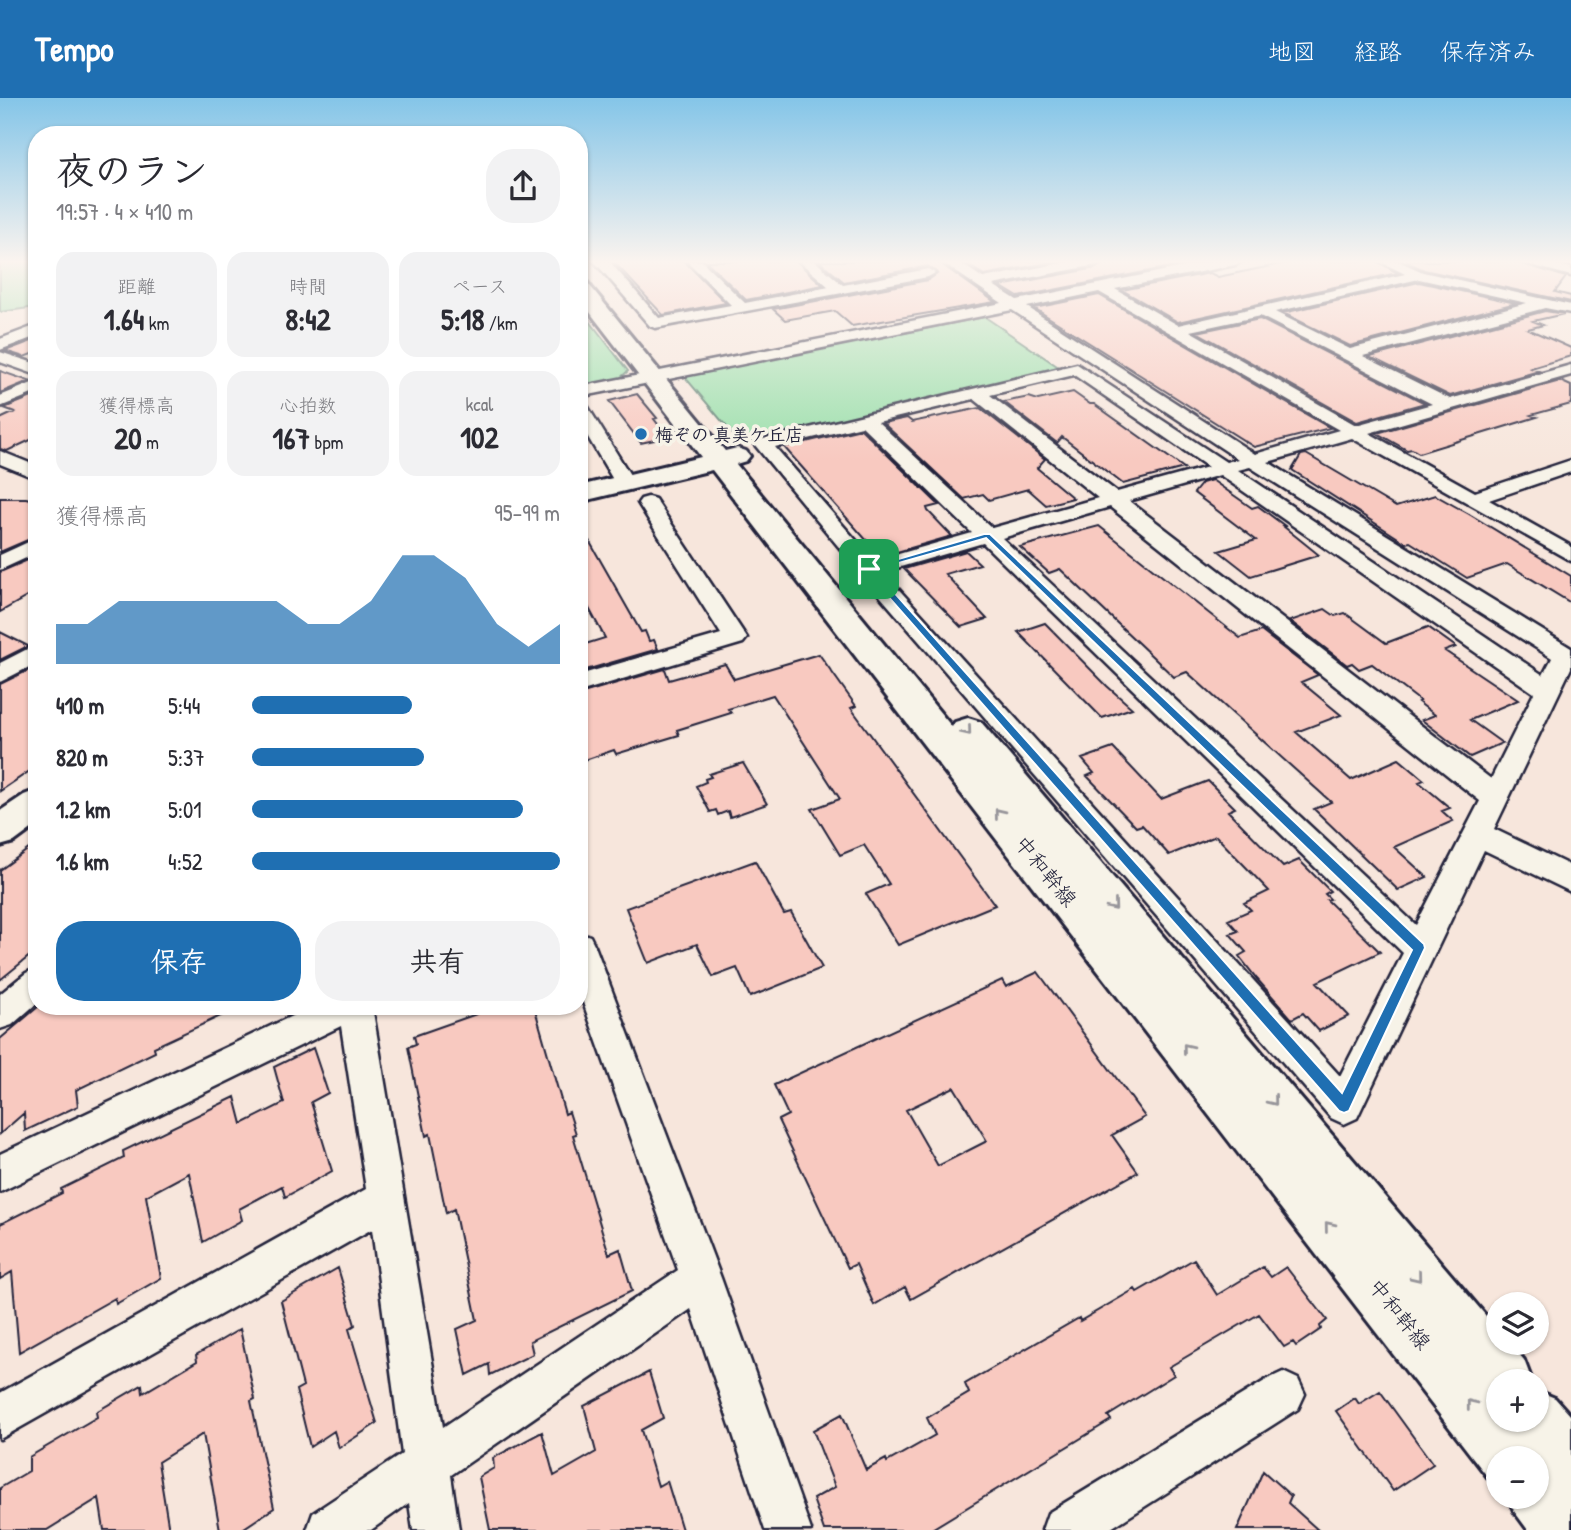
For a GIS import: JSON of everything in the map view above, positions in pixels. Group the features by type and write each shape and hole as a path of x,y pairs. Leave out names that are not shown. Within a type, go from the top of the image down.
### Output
{"main road":[{"name":"中和幹線","path":"618,328 662,375"},
{"name":"中和幹線","path":"627,328 1504,1446"},
{"name":"中和幹線","path":"728,458 1493,1369"},
{"path":"588,492 728,458"},
{"path":"0,831 28,811"},
{"path":"1545,1432 1571,1464"},
{"path":"1549,1505 1569,1530"}],"street":[{"path":"588,390 904,328"},
{"path":"1034,328 1568,651 1497,799 1419,948 1344,1106 869,569 764,444 1077,369"},
{"path":"1173,328 1571,555"},
{"path":"1177,330 1187,328"},
{"path":"1295,328 1448,405"},
{"path":"1348,355 1451,328"},
{"path":"0,345 28,334"},
{"path":"1055,355 1548,690"},
{"path":"0,357 28,367"},
{"path":"869,569 1571,370"},
{"path":"0,402 28,390"},
{"path":"977,393 1497,799"},
{"path":"865,419 1419,948"},
{"path":"588,433 625,483"},
{"path":"7,460 28,454"},
{"path":"7,460 28,469"},
{"path":"1474,499 1571,466"},
{"path":"588,681 735,638 648,503"},
{"path":"0,564 28,549"},
{"path":"0,674 28,657"},
{"path":"1479,834 1571,880"},
{"path":"588,970 702,1278 788,1530"},
{"path":"0,1014 28,991"},
{"path":"0,1173 329,1015"},
{"path":"356,1015 436,1530"},
{"path":"0,1417 387,1199"},
{"path":"330,1530 702,1278"},
{"path":"1065,1530 1283,1394"}],"green space":[{"path":"588,328 595,328 628,371 619,379 588,385"},
{"path":"930,328 1001,328 1060,368 741,444 684,376"}],"building":[{"path":"1065,328 1156,328 1330,428 1254,447"},
{"path":"1217,328 1277,328 1425,403 1357,422 1197,332"},
{"path":"1313,328 1420,328 1350,346"},
{"path":"1481,328 1532,328 1528,329 1571,348 1571,356 1531,368 1539,371 1450,396 1370,357"},
{"path":"28,342 28,355 24,357 5,351"},
{"path":"0,371 28,381 28,381 0,393"},
{"path":"1560,381 1571,386 1571,404 1419,453 1412,449 1407,450 1377,433"},
{"path":"1073,392 1184,468 1123,484 1062,437 1057,443 1004,402 1029,397 1038,400"},
{"path":"637,394 657,418 654,419 668,437 641,443 609,401"},
{"path":"28,399 28,441 7,451 0,449 0,419 15,412 4,408"},
{"path":"980,408 1045,459 1037,468 1073,498 1046,505 1028,489 989,500 983,494 964,499 883,423 907,418 912,422"},
{"path":"861,429 939,505 927,508 928,511 952,536 890,554 876,551 784,447"},
{"path":"1306,454 1396,507 1435,495 1469,514 1571,576 1571,603 1507,564 1467,578 1410,542 1406,543 1292,470 1301,455"},
{"path":"1212,480 1252,508 1258,506 1319,555 1251,576 1219,551 1256,540 1194,493 1202,483"},
{"path":"0,498 28,499 28,540 0,552"},
{"path":"1099,526 1240,638 1261,631 1318,675 1301,682 1341,715 1296,732 1351,780 1399,759 1424,780 1419,782 1450,808 1442,811 1453,821 1394,847 1427,877 1398,890 1314,809 1331,802 1187,672 1174,677 1060,569 1049,573 1020,547"},
{"path":"588,539 641,632 645,631 649,641 654,640 658,649 588,669 588,643 605,638 588,607"},
{"path":"966,551 980,564 945,574 987,619 961,627 904,569"},
{"path":"28,560 28,596 0,612 0,572"},
{"path":"1325,609 1335,616 1345,613 1386,643 1428,627 1456,647 1445,651 1518,700 1470,720 1502,743 1470,757 1422,720 1435,715 1372,664 1359,669 1352,663 1347,665 1290,621"},
{"path":"1045,623 1132,708 1102,718 1018,632"},
{"path":"0,632 28,646 0,660"},
{"path":"819,654 856,706 851,708 995,905 898,945 866,894 889,884 864,845 840,855 812,809 840,799 773,695 728,709 731,713 677,730 679,735 616,754 614,750 588,759 588,691 665,669 669,680 725,664 734,679"},
{"path":"28,670 28,772 0,791 0,684"},
{"path":"1113,748 1161,799 1208,781 1235,808 1228,811 1283,867 1299,860 1330,891 1325,894 1330,899 1327,900 1380,952 1317,982 1349,1016 1319,1031 1303,1013 1292,1019 1239,956 1246,952 1230,934 1238,931 1228,920 1251,910 1244,903 1269,891 1216,836 1169,855 1142,825 1136,827 1087,776 1094,773 1082,759"},
{"path":"743,763 767,804 730,817 728,811 718,815 716,810 710,812 696,786 706,782 705,779 711,777 709,774"},
{"path":"28,850 28,957 0,980 0,870"},
{"path":"755,861 784,914 791,912 822,968 750,997 737,968 713,977 697,944 648,963 626,908"},
{"path":"1038,972 1145,1117 1112,1135 1138,1172 911,1299 905,1287 874,1305 856,1264 848,1268 778,1120 788,1115 774,1085 1002,980 1006,987","holes":["954,1087 987,1141 938,1166 906,1110"]},
{"path":"28,1015 223,1015 154,1047 155,1052 76,1090 78,1106 25,1131 24,1113 0,1134 0,1039"},
{"path":"474,1015 537,1015 565,1114 569,1112 576,1134 573,1135 609,1254 620,1249 632,1291 530,1341 533,1354 490,1375 489,1364 467,1375 457,1329 477,1320 454,1209 446,1213 430,1134 426,1136 408,1047 416,1044 414,1036"},
{"path":"313,1048 328,1093 311,1102 332,1171 285,1197 282,1186 239,1209 242,1220 203,1242 189,1173 146,1196 161,1278 116,1304 115,1298 19,1352 12,1272 0,1279 0,1224 62,1193 61,1189 124,1158 123,1151 235,1097 242,1124 284,1103 274,1067"},
{"path":"1194,1259 1217,1295 1263,1267 1271,1277 1286,1267 1327,1320 1320,1326 1321,1329 1296,1346 1293,1342 1284,1347 1259,1314 1169,1367 1174,1375 1108,1416 1111,1420 930,1530 824,1530 813,1499 835,1487 813,1430 842,1414 866,1470 886,1459 887,1462 935,1435 927,1418 969,1393 965,1384 1079,1318 1080,1321 1135,1289 1137,1292"},
{"path":"338,1268 355,1325 349,1329 377,1423 339,1448 334,1431 310,1447 296,1390 303,1386 281,1301"},
{"path":"240,1329 255,1399 251,1401 274,1508 241,1530 220,1530 203,1434 158,1462 169,1530 104,1530 99,1498 47,1530 0,1530 0,1488 29,1471 29,1457 97,1417 96,1412 142,1385 143,1393 197,1361 196,1355"},
{"path":"649,1372 663,1418 641,1430 658,1486 667,1481 682,1530 490,1530 479,1477 494,1468 493,1458 542,1432 554,1476 596,1452 584,1406"},
{"path":"1380,1391 1433,1464 1393,1491 1336,1411 1355,1398 1359,1404"},
{"path":"1263,1471 1291,1496 1288,1503 1318,1530 1237,1530"}],"place":[{"name":"梅ぞの 真美ケ丘店","path":"641,434"}],"route":[{"path":"987,535 1419,948 1344,1106 1208,952 869,569 987,535"}]}
